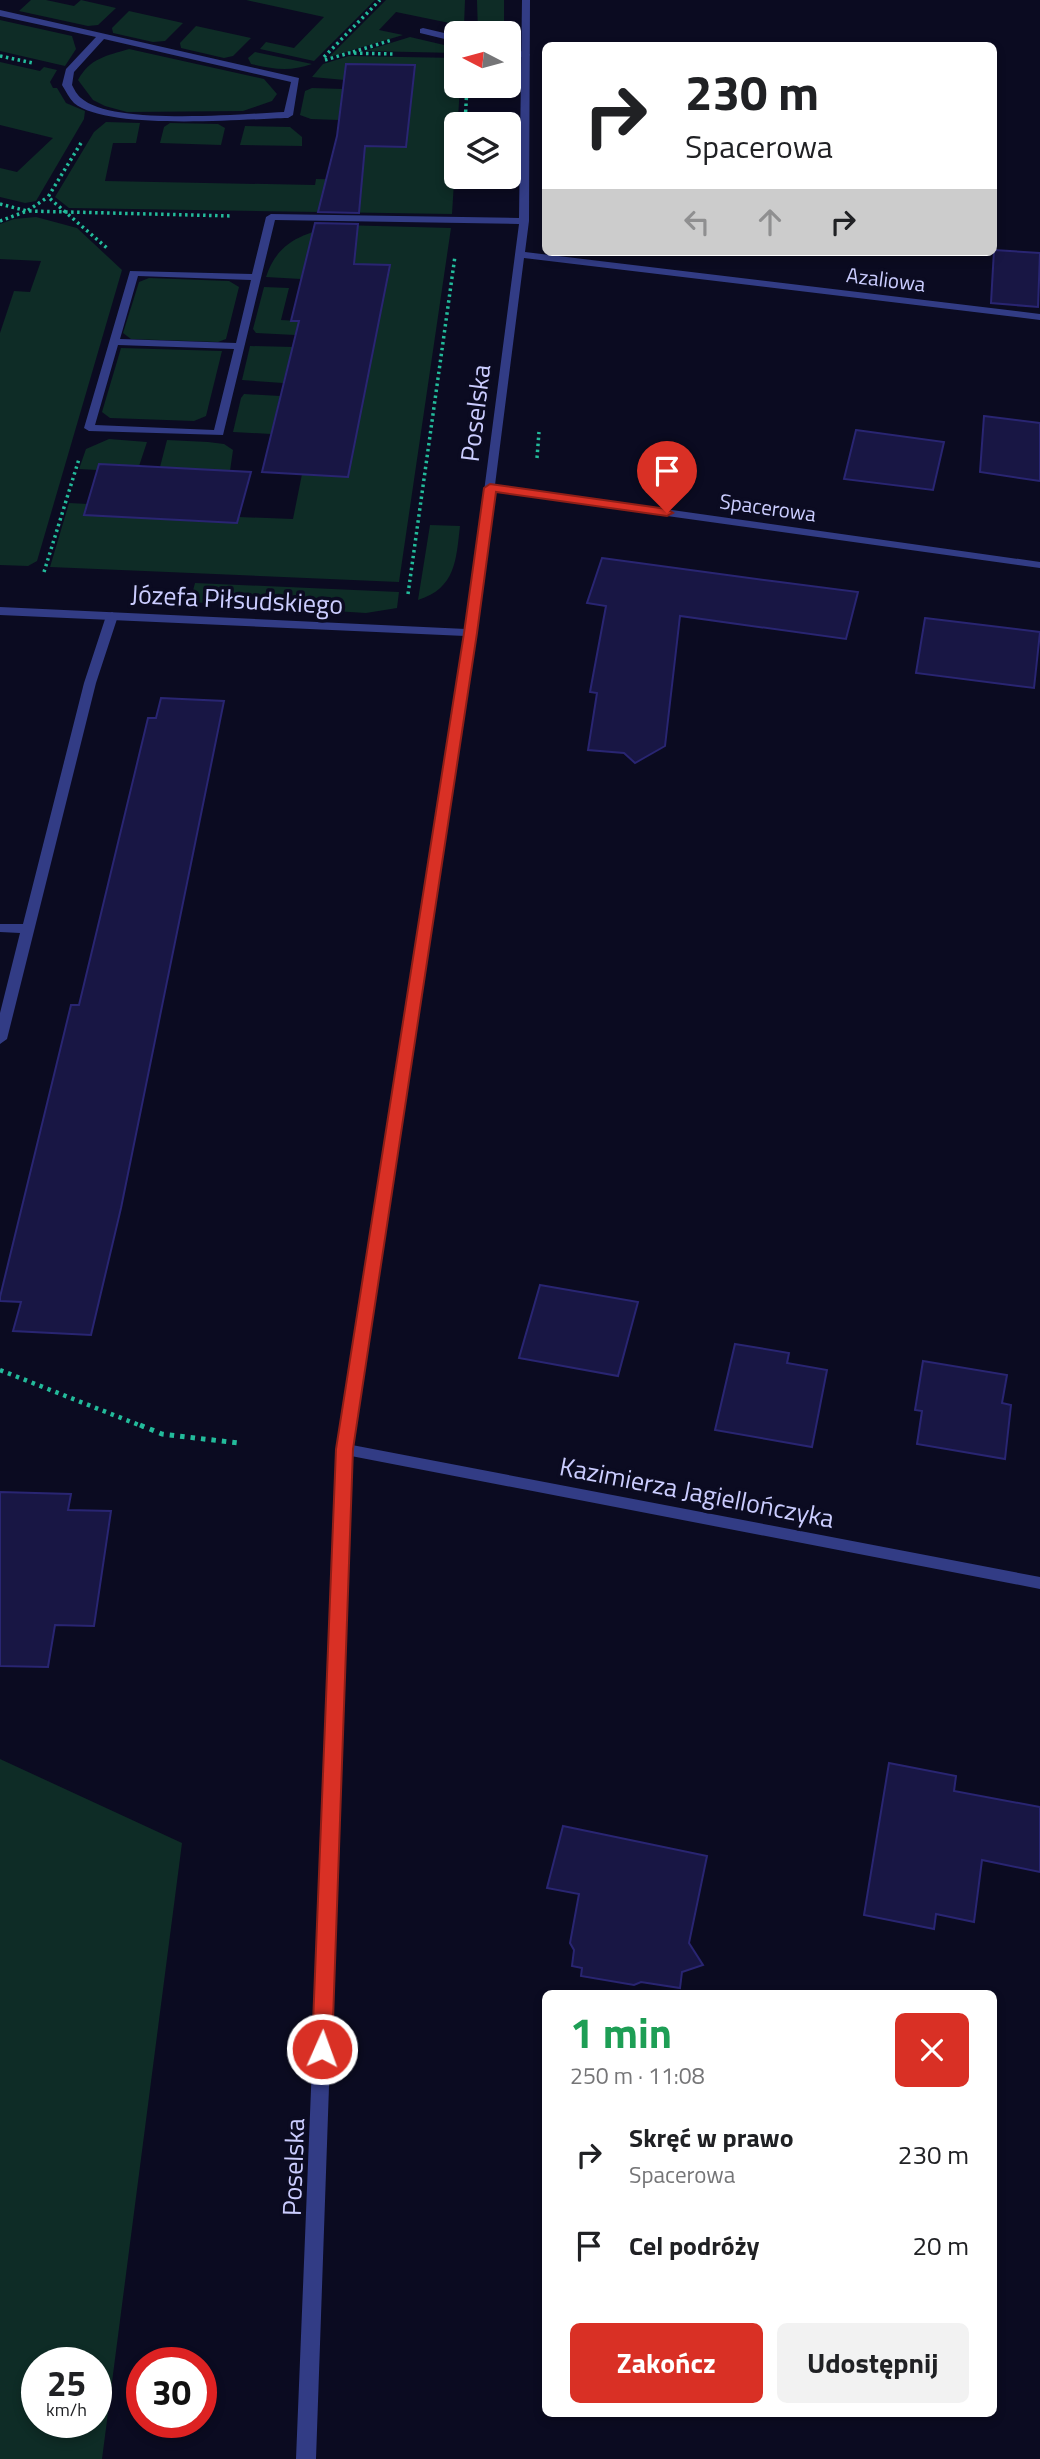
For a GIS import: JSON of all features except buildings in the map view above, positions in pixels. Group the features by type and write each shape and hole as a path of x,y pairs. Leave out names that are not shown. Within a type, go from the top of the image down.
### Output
{"street":[{"name":"Poselska","path":"306,2459 344,1449 471,633 524,221 526,0"},
{"path":"0,13 102,36 296,80 288,115 130,118 99,112 78,102 67,85 69,71 102,36"},
{"path":"423,31 444,36"},
{"path":"256,276 134,272 89,428 219,433 271,217 524,221"},
{"name":"Azaliowa","path":"519,254 1040,317"},
{"path":"113,342 240,346"},
{"name":"Spacerowa","path":"490,488 1040,565"},
{"name":"Józefa Piłsudskiego","path":"0,611 471,633"},
{"path":"0,1039 90,683 113,616"},
{"path":"0,928 28,929"},
{"name":"Kazimierza Jagiellończyka","path":"344,1449 1040,1583"}],"path":[{"path":"380,0 319,61 349,53 403,54"},
{"path":"0,221 27,211 48,197 99,112"},
{"path":"48,197 134,272"},
{"path":"0,204 27,211 271,217"},
{"path":"403,630 461,219"},
{"path":"44,572 89,428"},
{"path":"0,1370 162,1434 237,1443"}],"green space":[{"path":"31,0 74,6 81,0 116,8 98,25 88,26 19,11"},
{"path":"246,0 375,0 314,61 260,49 266,42 294,48 324,17"},
{"path":"386,0 465,0 464,21 444,22 396,12 379,30 403,35 329,57"},
{"path":"477,0 504,0 504,21 478,21"},
{"path":"129,11 183,23 165,41 153,42 113,33 112,28"},
{"path":"0,20 72,36 76,49 65,66 0,51"},
{"path":"196,26 251,38 233,56 224,58 181,48 180,43"},
{"path":"410,37 444,45 444,53 365,51"},
{"path":"129,49 264,79 277,94 272,101 243,111 127,112 93,100 78,80 93,62"},
{"path":"255,52 312,64 282,69 251,64 248,58"},
{"path":"349,56 444,58 444,98 459,98 458,112 444,112 444,189 454,189 452,214 69,208 55,197 94,132 106,122 140,123 136,143 113,143 105,181 315,185 316,179 362,180 365,146 406,146 415,65 347,64 345,80 312,77 323,64"},
{"path":"0,62 40,71 44,67 57,70 50,82 53,88 57,88 66,103 85,111 84,119 36,201 25,203 0,197 0,168 17,172 53,138 0,125"},
{"path":"312,88 343,89 339,120 311,119 300,115 305,91"},
{"path":"170,123 218,124 225,128 221,145 160,143 164,127"},
{"path":"245,126 290,127 302,137 302,146 240,145"},
{"path":"36,217 77,228 122,270 37,561 28,566 0,565 0,333 14,291 30,292 41,261 0,259 0,224 14,219"},
{"path":"340,225 451,228 399,582 50,567 69,503 88,504 84,515 237,523 239,517 293,519 302,474 348,477 390,265 343,264 307,256 301,279 266,277 271,264 285,246 304,235"},
{"path":"149,278 229,281 239,287 226,339 218,342 131,339 123,333 139,282"},
{"path":"264,287 289,288 281,320 299,321 295,335 256,333 253,329"},
{"path":"250,346 293,347 283,383 242,380"},
{"path":"121,348 222,351 206,416 194,421 110,418 102,412"},
{"path":"244,394 280,396 271,434 233,432"},
{"path":"109,439 147,442 139,466 100,464 97,470 79,469 86,449"},
{"path":"167,440 224,444 233,450 230,471 160,467"},
{"path":"430,525 460,526 457,550 447,580 431,595 418,600"},
{"path":"195,583 399,592 397,608 366,613 190,602"},
{"path":"0,1759 182,1843 112,2382 112,2347 21,2347 21,2438 105,2438 102,2459 0,2459"}],"route":[{"path":"322,2049 344,1449 471,633 490,488 667,513"}]}
